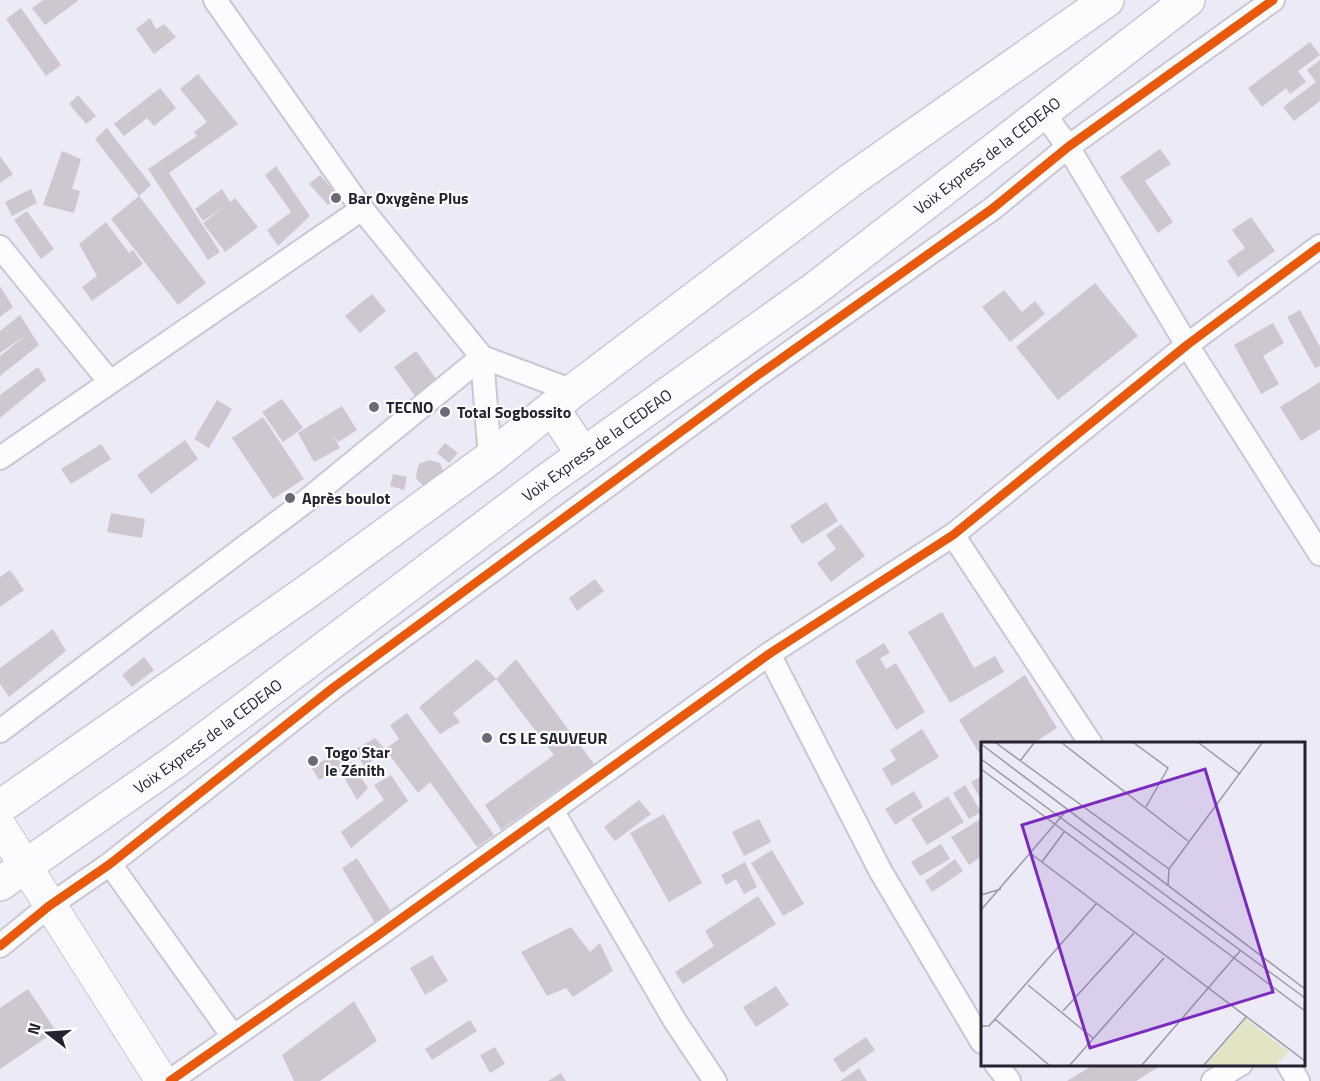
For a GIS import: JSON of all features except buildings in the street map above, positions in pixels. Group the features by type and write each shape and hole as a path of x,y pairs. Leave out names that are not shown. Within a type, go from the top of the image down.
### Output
{"main road":[{"path":"0,807 311,589 490,458 562,399 851,180 1107,0"},
{"name":"Voix Express de la CEDEAO","path":"13,874 176,760 583,454 812,291 1188,0"},
{"path":"562,399 583,454"}],"street":[{"path":"215,0 362,209 482,357 562,399"},
{"path":"0,946 49,906 110,864 334,687 758,375 992,209 1068,147 1273,0"},
{"path":"1042,112 1068,147 1187,345 1320,554"},
{"path":"0,458 362,209"},
{"path":"170,1081 232,1035 377,936 769,654 952,535 1187,345 1320,246"},
{"path":"0,247 109,381"},
{"path":"482,357 490,458"},
{"path":"0,731 306,501 482,357"},
{"path":"952,535 1090,742"},
{"path":"769,654 881,872 981,1040"},
{"path":"552,810 675,1022 715,1081"},
{"path":"0,826 13,874 49,906 86,958 162,1081"},
{"path":"110,864 232,1035"},
{"path":"997,1066 1009,1081"},
{"path":"1213,1081 1239,1066"},
{"path":"1289,1066 1298,1081"}],"cycle path":[{"path":"0,946 49,906 110,864 334,687 758,375 992,209 1068,147 1273,0"},
{"path":"170,1081 377,936 769,654 953,535 1187,345 1320,246"}],"place":[{"name":"Bar Oxygène Plus","path":"336,198"},
{"name":"TECNO","path":"374,407"},
{"name":"Total Sogbossito","path":"445,412"},
{"name":"Après boulot","path":"290,498"},
{"name":"CS LE SAUVEUR","path":"487,738"},
{"name":"Togo Star le Zénith","path":"313,761"}]}
